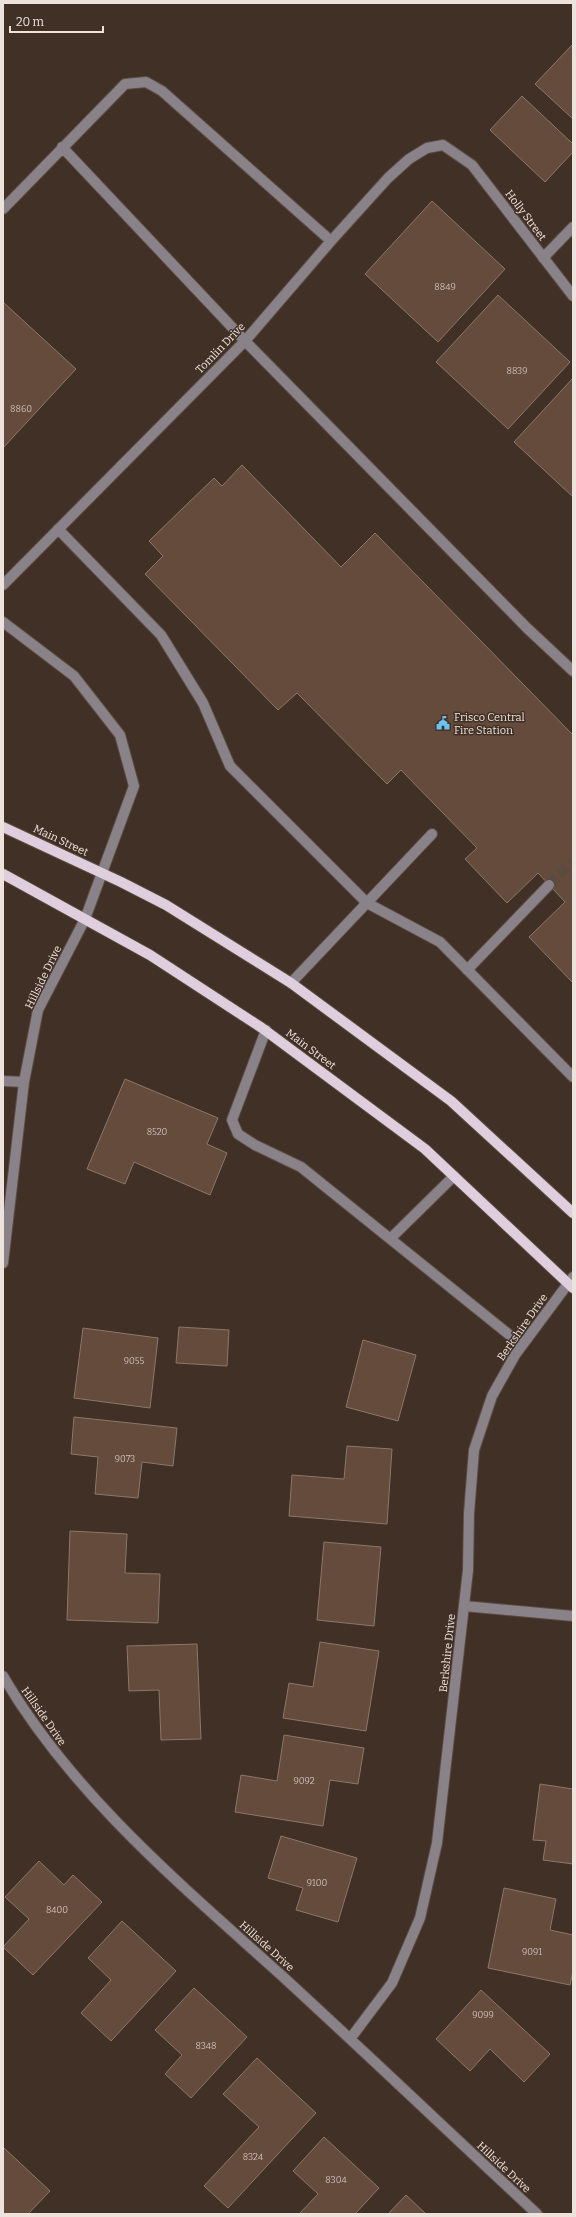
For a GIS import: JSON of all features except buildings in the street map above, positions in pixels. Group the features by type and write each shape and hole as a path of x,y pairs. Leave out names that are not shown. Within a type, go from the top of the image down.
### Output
{"main road":[{"name":"Main Street","path":"3,827 103,873 166,905 291,983 451,1101 573,1213"},
{"name":"Main Street","path":"3,874 150,956 266,1030 425,1149 571,1283"}],"street":[{"path":"3,209 125,84 146,82 162,91 331,240"},
{"name":"Tomlin Drive","path":"3,585 246,341 331,240 388,178 409,159 427,148 443,145 457,153"},
{"path":"62,148 246,341 526,628 573,672"},
{"name":"Holly Street","path":"457,153 472,164 573,296"},
{"path":"543,258 573,227"},
{"path":"58,529 161,635 203,703 230,766 367,903 440,942 573,1077"},
{"name":"Hillside Drive","path":"3,622 74,676 120,735 134,786 103,873 84,919 38,1010 24,1082 3,1263"},
{"path":"291,983 432,834"},
{"path":"467,970 549,885"},
{"path":"266,1030 232,1120 238,1134 255,1145 301,1167 522,1345"},
{"path":"3,1081 24,1082"},
{"path":"391,1238 454,1176"},
{"name":"Berkshire Drive","path":"350,2038 392,1983 420,1918 437,1843 468,1570 468,1513 474,1450 492,1396 522,1345 571,1283"},
{"path":"464,1606 573,1616"},
{"name":"Hillside Drive","path":"3,1676 25,1714 71,1773 134,1842 350,2038 536,2214"}],"tunnel":[{"path":"549,885 573,861"}],"place":[{"name":"Frisco Central Fire Station","path":"443,723"}]}
